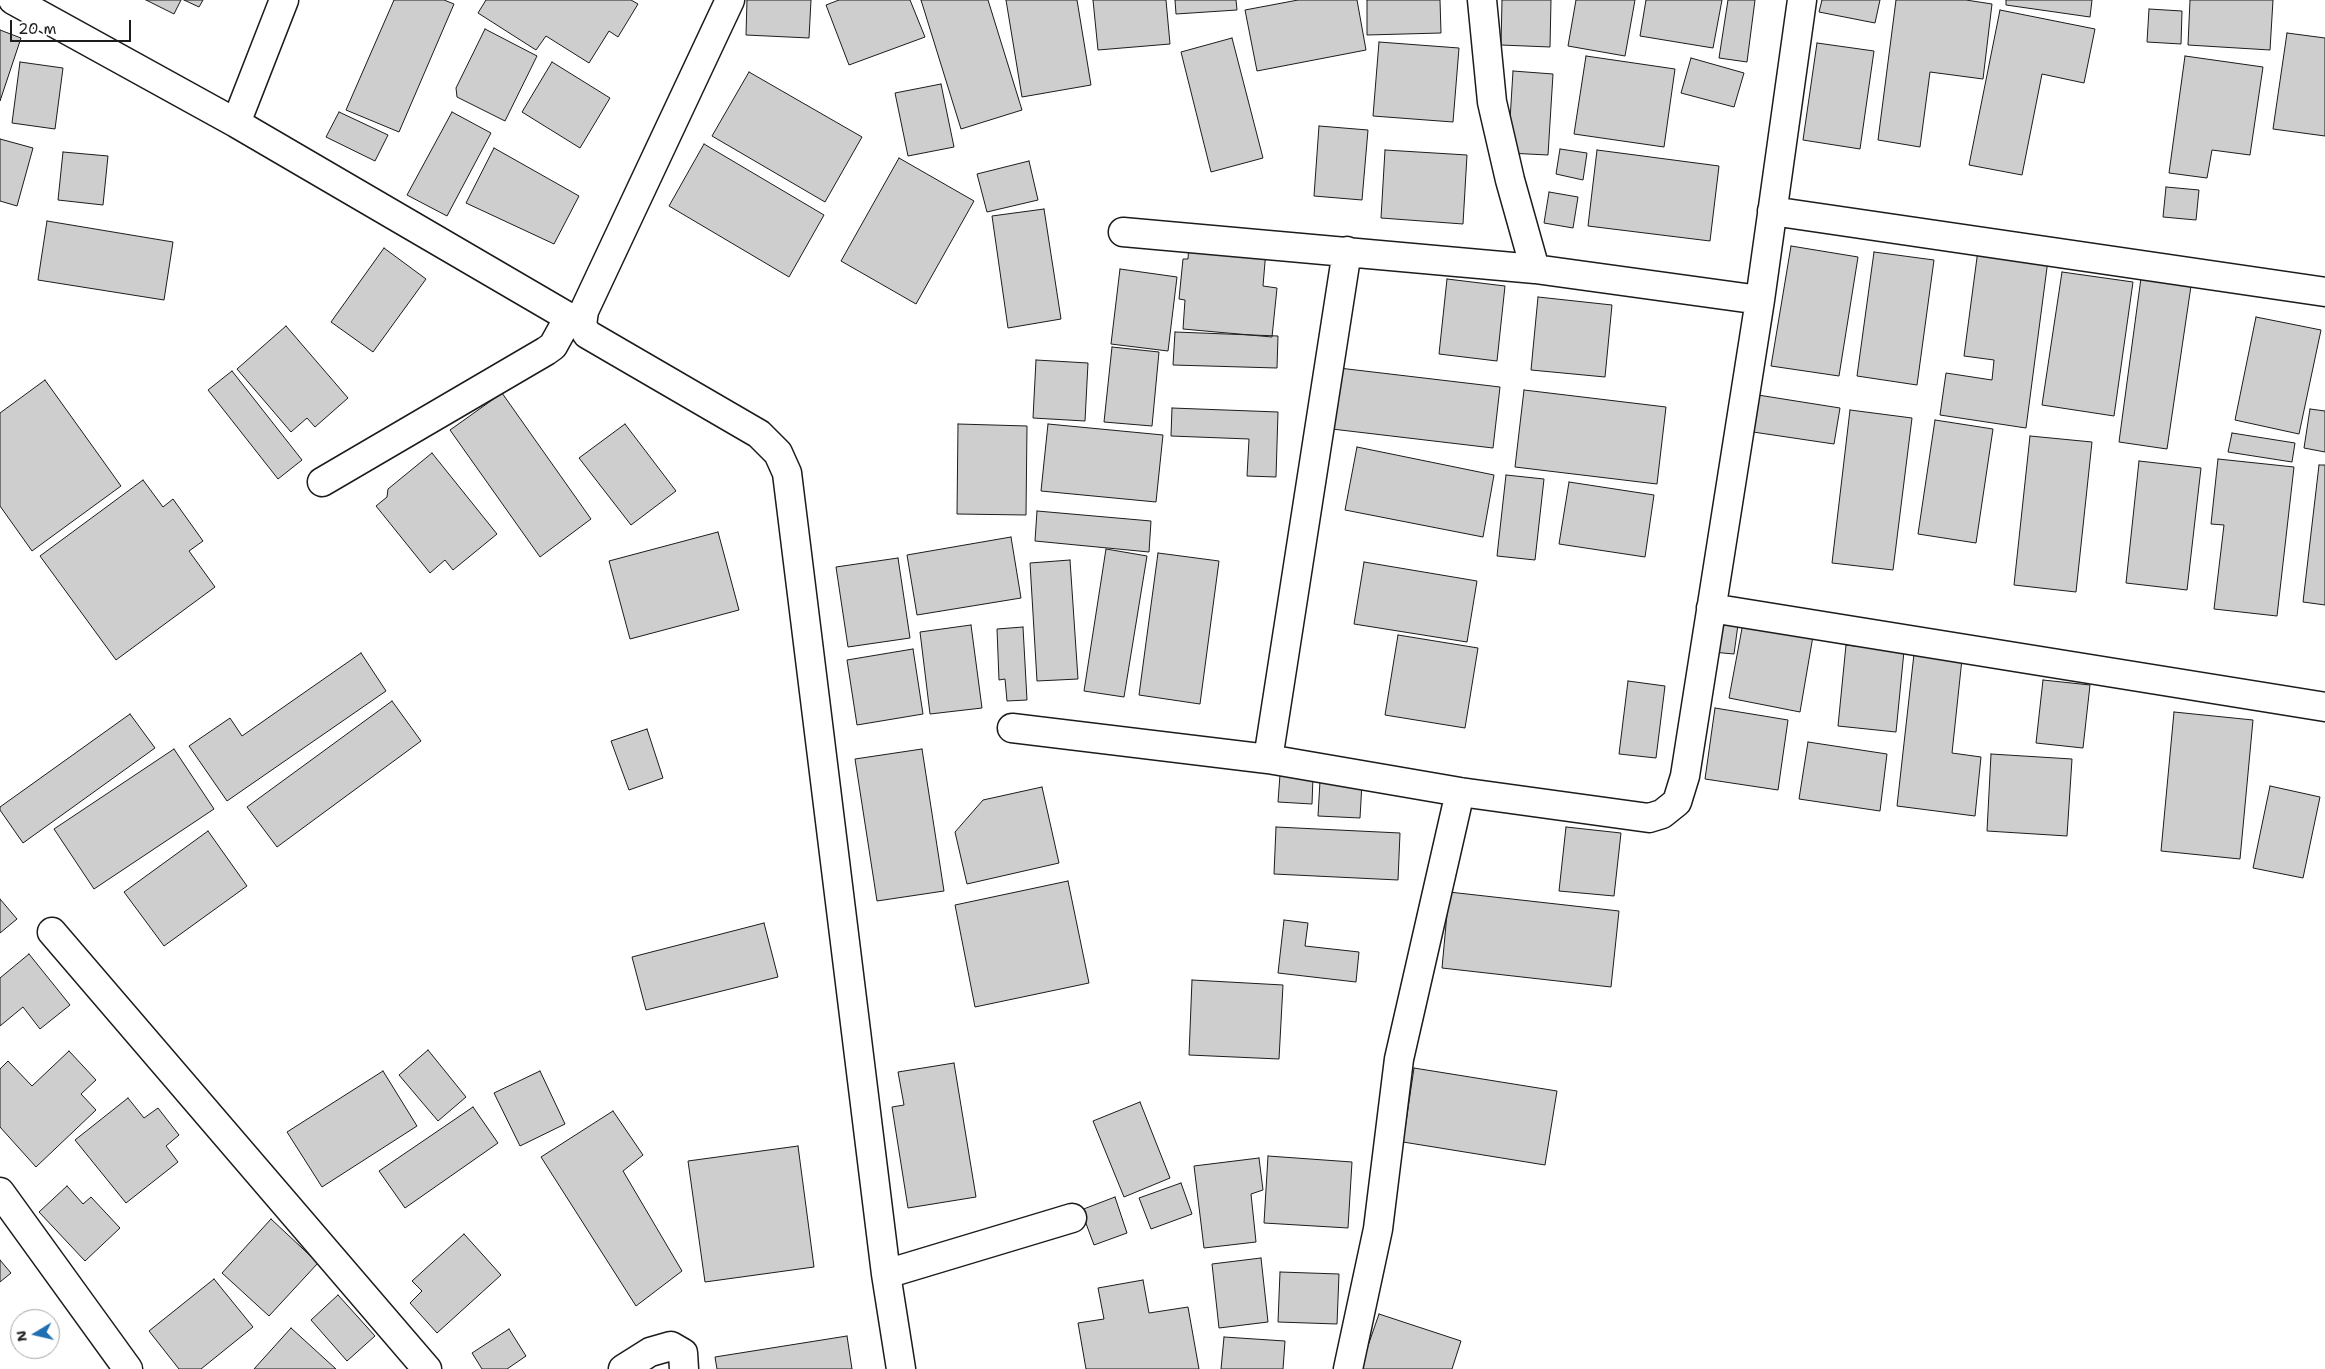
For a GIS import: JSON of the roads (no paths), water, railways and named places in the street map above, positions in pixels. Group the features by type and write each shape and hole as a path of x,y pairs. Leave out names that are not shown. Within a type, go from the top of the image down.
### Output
{"street":[{"path":"13,0 236,123 575,321 588,334 759,434 778,453 787,473 886,1274 901,1369"},
{"path":"236,123 284,0"},
{"path":"322,482 546,351 553,346 584,311 730,0"},
{"path":"1482,0 1492,102 1510,180 1536,269"},
{"path":"1012,728 1268,759 1460,792 1649,818 1662,814 1677,802 1685,776 1760,300 1802,0"},
{"path":"1772,211 2325,292"},
{"path":"1123,232 1536,269 1760,300"},
{"path":"1268,759 1347,251"},
{"path":"1711,608 2325,707"},
{"path":"1348,1369 1378,1229 1399,1059 1460,792"},
{"path":"52,932 427,1369"},
{"path":"0,1192 128,1369"},
{"path":"886,1274 1072,1218"},
{"path":"622,1369 650,1352 671,1346 683,1353 684,1369"}]}
